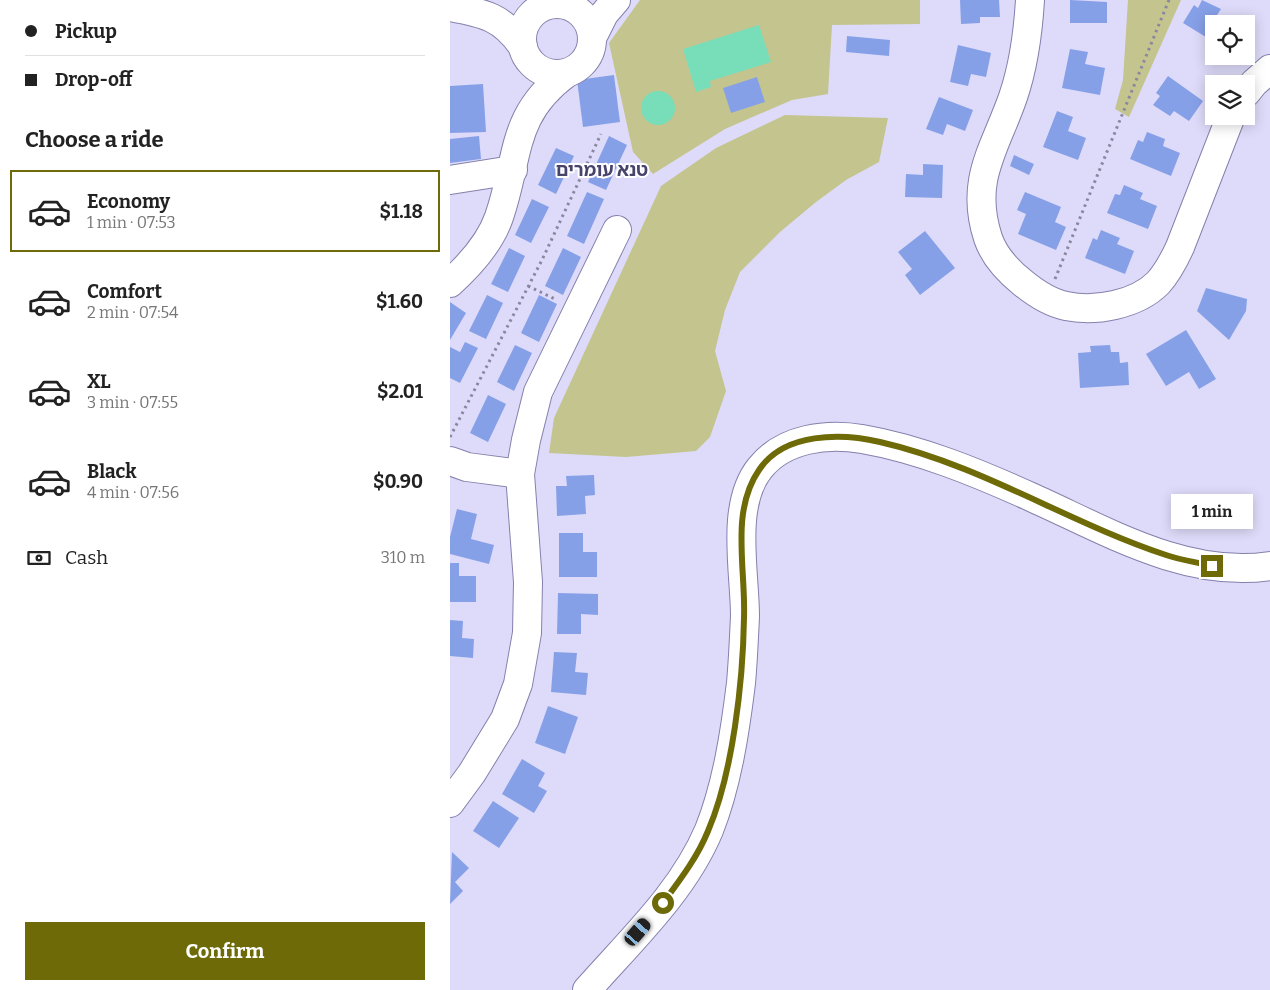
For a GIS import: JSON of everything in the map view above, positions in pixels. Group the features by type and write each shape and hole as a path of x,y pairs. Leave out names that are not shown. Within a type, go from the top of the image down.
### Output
{"street":[{"path":"524,121 542,94 567,73 576,69 589,55 593,36 604,14 616,0"},
{"path":"1030,0 1028,33 1020,73 1012,98 988,156 982,181 980,206 988,239 996,256 1012,274 1033,291 1064,306 1090,309 1136,298 1157,284 1170,268 1180,247 1227,125"},
{"path":"450,7 478,12 513,12 563,4 584,16 593,36"},
{"path":"450,283 483,248 499,218 524,121 525,52 523,28 527,20 563,4"},
{"path":"478,12 496,19 508,28 540,70 549,74 567,73"},
{"path":"1255,82 1270,69"},
{"path":"450,180 512,170"},
{"path":"450,803 472,773 505,719 518,684 527,634 528,582 520,474 526,440 538,392 616,230"},
{"path":"587,990 663,903 690,867 708,830 724,784 741,682 744,616 741,517 749,488 759,468 777,453 805,439 842,435 881,442 942,461 1166,556 1212,566 1257,568 1270,566"},
{"path":"450,462 467,467 520,474"}],"path":[{"path":"1047,298 1169,0"},
{"path":"450,437 528,286 601,134"},
{"path":"528,286 578,310"}],"shaded area":[{"path":"640,0 920,0 920,24 832,25 828,94 792,100 725,129 653,174 633,152 609,43"},
{"path":"1128,0 1181,0 1129,117 1115,109 1123,80"},
{"path":"759,25 771,62 710,81 711,87 696,92 683,49"},
{"path":"658,91 670,96 675,108 670,120 658,125 646,120 641,108 646,96"},
{"path":"785,115 888,118 879,162 846,180 816,202 780,232 740,272 725,310 715,351 726,391 710,437 696,451 626,457 549,453 554,418 661,186 716,148"}],"building":[{"path":"960,0 999,0 1000,17 980,17 980,23 961,24"},
{"path":"1070,0 1107,2 1107,23 1070,23"},
{"path":"1202,0 1221,9 1217,15 1205,15 1205,36 1183,23 1194,5 1198,8"},
{"path":"847,36 890,40 889,56 846,52"},
{"path":"958,45 991,53 986,77 971,74 968,86 950,82"},
{"path":"1070,49 1088,52 1085,64 1105,68 1100,95 1062,88"},
{"path":"614,75 620,122 583,127 577,80"},
{"path":"1168,76 1203,101 1189,121 1174,111 1170,116 1153,105 1160,96 1156,93"},
{"path":"757,77 765,102 731,113 723,88"},
{"path":"483,84 486,132 450,133 450,86"},
{"path":"939,97 973,110 965,131 947,124 943,135 926,129"},
{"path":"1057,111 1073,117 1068,131 1086,138 1078,160 1043,147"},
{"path":"1147,132 1165,139 1163,146 1180,153 1171,176 1130,159 1138,140 1143,142"},
{"path":"479,136 481,159 450,163 450,139"},
{"path":"609,136 627,145 606,190 588,182"},
{"path":"556,148 574,156 556,194 538,185"},
{"path":"1014,155 1034,164 1029,175 1010,166"},
{"path":"923,164 943,165 942,198 905,197 906,174 923,175"},
{"path":"1124,185 1143,193 1140,199 1157,206 1148,229 1107,213 1115,194 1120,195"},
{"path":"587,192 604,199 584,244 567,236"},
{"path":"1025,192 1061,207 1055,222 1066,227 1056,250 1018,234 1026,214 1017,210"},
{"path":"532,199 549,207 531,243 515,235"},
{"path":"1101,230 1120,238 1117,244 1134,251 1125,274 1085,258 1093,238 1097,240"},
{"path":"925,231 955,268 920,295 905,275 912,269 898,252"},
{"path":"509,248 525,256 508,292 491,284"},
{"path":"563,248 581,257 563,295 545,286"},
{"path":"1206,288 1247,299 1246,311 1229,340 1197,311"},
{"path":"487,295 503,303 486,339 469,331"},
{"path":"539,295 557,304 539,342 521,333"},
{"path":"450,302 466,313 450,340"},
{"path":"1186,330 1216,379 1199,389 1189,372 1166,386 1146,354"},
{"path":"465,342 478,348 460,383 450,378 450,347 460,352"},
{"path":"515,345 532,353 514,391 497,382"},
{"path":"1110,345 1111,352 1119,352 1120,363 1128,362 1129,385 1080,388 1078,353 1091,352 1090,346"},
{"path":"488,395 506,404 488,442 470,433"},
{"path":"594,475 595,495 585,496 586,514 557,516 556,486 567,486 566,476"},
{"path":"457,509 477,514 471,539 494,545 489,564 450,554 450,537"},
{"path":"559,533 583,533 583,552 597,552 597,577 559,577"},
{"path":"450,563 459,563 459,576 476,576 476,602 450,602"},
{"path":"558,593 598,594 598,615 581,614 581,634 557,634"},
{"path":"450,620 463,621 462,638 474,639 473,658 450,656"},
{"path":"554,652 577,653 575,672 588,673 586,695 551,692"},
{"path":"548,706 578,717 565,754 535,743"},
{"path":"522,759 545,773 538,786 547,791 534,813 502,794"},
{"path":"493,801 519,818 499,848 473,831"},
{"path":"452,852 469,868 455,882 463,891 450,904"}],"district":[{"name":"טנא עומרים","path":"602,170"}],"route":[{"path":"663,903 690,867 708,830 724,784 741,682 744,616 741,517 749,488 759,468 777,453 805,439 842,435 881,442 942,461 1029,496 1096,527 1166,556 1212,566"}]}
